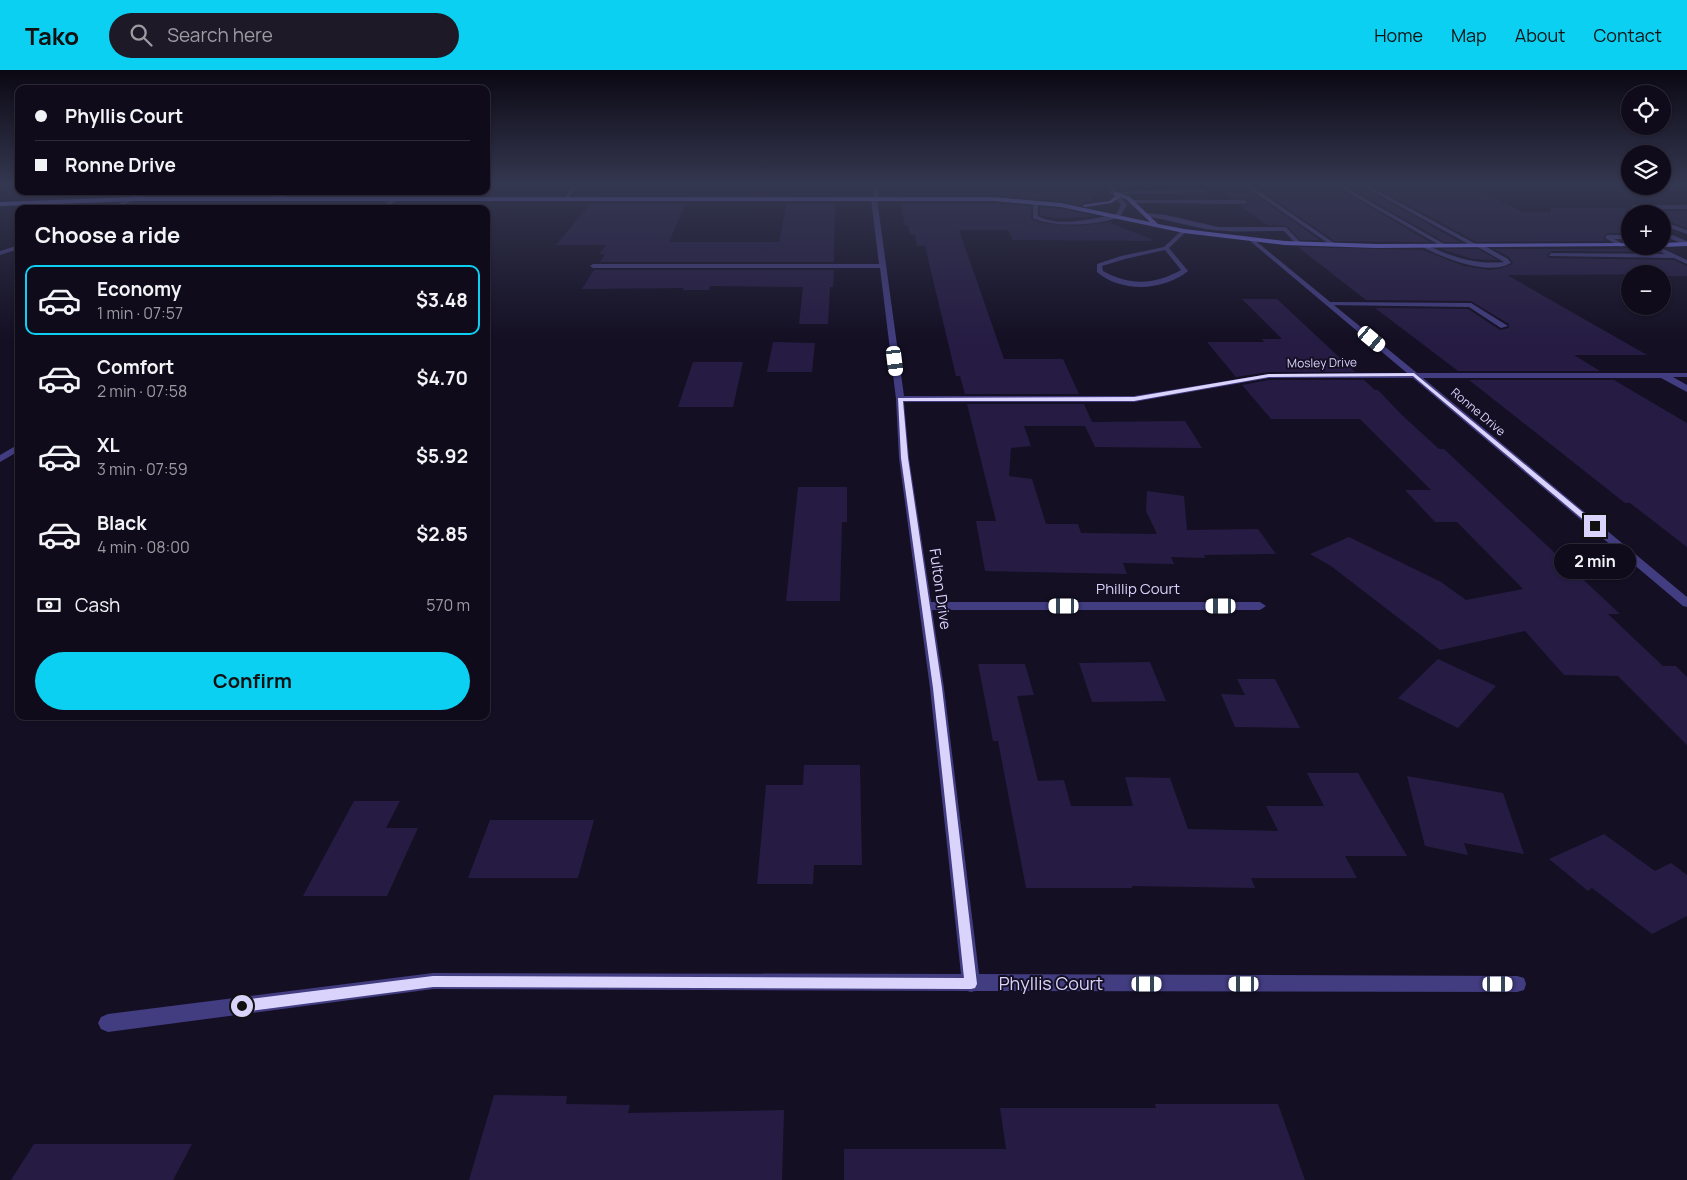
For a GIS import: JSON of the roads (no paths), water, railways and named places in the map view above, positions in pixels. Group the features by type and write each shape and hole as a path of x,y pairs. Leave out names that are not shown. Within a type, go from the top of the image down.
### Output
{"main road":[{"path":"1227,237 1299,244 1334,245 1621,245"},
{"path":"1671,244 1687,244"}],"street":[{"name":"Fulton Drive","path":"880,237 900,399 904,458 926,606 971,984"},
{"path":"1166,248 1185,271 1156,284 1130,284 1113,280 1100,272 1098,266 1166,248 1180,237"},
{"path":"1293,237 1299,244"},
{"path":"1322,237 1334,245"},
{"path":"1428,237 1443,245"},
{"path":"1422,246 1457,261 1478,266 1508,263 1496,253 1461,237"},
{"path":"1608,237 1621,245"},
{"path":"1671,237 1687,244"},
{"name":"Ronne Drive","path":"1252,240 1687,603"},
{"path":"0,253 15,248"},
{"path":"1551,255 1674,256"},
{"path":"1671,255 1686,261"},
{"path":"593,266 883,266"},
{"path":"1330,304 1471,305 1504,326"},
{"name":"Mosley Drive","path":"900,399 1134,399 1269,376 1414,374 1687,375"},
{"path":"1663,375 1687,389"},
{"path":"0,459 15,450"},
{"name":"Phillip Court","path":"926,606 1260,606"},
{"name":"Phyllis Court","path":"108,1023 433,981 971,984 1517,984"}]}
